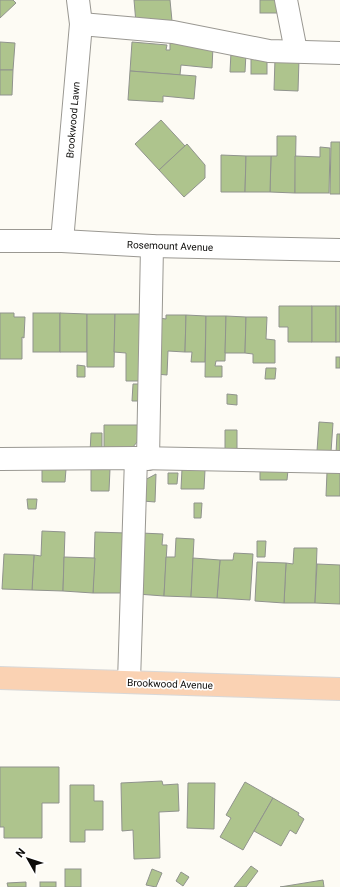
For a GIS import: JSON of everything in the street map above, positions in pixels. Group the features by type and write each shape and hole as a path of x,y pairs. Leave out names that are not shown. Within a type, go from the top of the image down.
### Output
{"main road":[{"name":"Brookwood Avenue","path":"0,678 340,689"}],"street":[{"name":"Brookwood Lawn","path":"62,241 81,24 78,0"},
{"path":"286,0 296,52"},
{"path":"81,24 173,32 269,51 340,53"},
{"name":"Rosemount Avenue","path":"0,241 62,241 152,246 340,250"},
{"path":"129,682 152,246"},
{"path":"0,459 142,458 340,462"}],"building":[{"path":"0,0 13,0 16,3 0,18"},
{"path":"134,0 170,0 172,21 136,23"},
{"path":"260,0 282,0 282,13 260,13"},
{"path":"0,42 15,43 13,70 0,70"},
{"path":"132,42 167,45 166,50 170,50 170,43 213,46 212,68 181,65 180,75 130,71"},
{"path":"231,52 246,53 245,72 230,72"},
{"path":"251,56 267,56 267,74 251,74"},
{"path":"275,59 299,59 298,91 274,90"},
{"path":"0,70 13,70 12,95 0,95"},
{"path":"130,71 196,76 194,99 163,96 163,102 128,100"},
{"path":"161,120 185,146 159,170 135,144"},
{"path":"277,136 296,136 295,193 270,192 271,156 277,156"},
{"path":"331,142 340,142 340,194 330,194"},
{"path":"187,144 205,165 205,178 184,197 159,170"},
{"path":"320,147 330,148 329,193 295,193 295,156 320,157"},
{"path":"221,155 246,156 245,192 221,192"},
{"path":"246,156 271,156 270,192 245,192"},
{"path":"279,306 312,306 312,342 288,342 288,327 279,327"},
{"path":"312,306 336,306 336,342 312,342"},
{"path":"336,306 340,306 340,342 336,342"},
{"path":"0,313 14,313 14,317 25,317 24,338 22,337 22,359 0,359"},
{"path":"33,313 60,313 60,352 33,352"},
{"path":"60,313 87,314 87,352 60,352"},
{"path":"87,314 115,314 114,367 87,367"},
{"path":"115,314 142,314 141,381 126,381 126,353 114,352"},
{"path":"166,315 186,315 185,352 168,351 167,375 156,374 159,318 166,319"},
{"path":"186,315 206,316 205,362 191,362 192,352 185,352"},
{"path":"206,316 226,316 225,361 216,361 215,366 222,366 222,377 205,377"},
{"path":"226,316 246,317 245,353 225,353"},
{"path":"246,317 267,317 266,339 275,340 275,363 253,363 253,354 245,353"},
{"path":"336,357 340,357 340,368 336,368"},
{"path":"77,365 85,366 85,377 77,377"},
{"path":"266,368 276,368 275,379 265,379"},
{"path":"133,384 141,384 141,401 132,401"},
{"path":"227,394 237,395 237,405 227,404"},
{"path":"319,422 333,423 331,452 317,451"},
{"path":"104,425 139,425 138,441 126,455 104,454"},
{"path":"225,430 237,430 237,455 225,454"},
{"path":"91,433 102,433 102,454 90,453"},
{"path":"337,434 340,434 340,453 336,453"},
{"path":"42,469 66,469 65,482 42,482"},
{"path":"91,469 110,469 109,491 91,491"},
{"path":"182,469 205,470 204,489 181,489"},
{"path":"260,470 288,470 287,480 260,480"},
{"path":"327,472 340,472 340,496 326,496"},
{"path":"168,473 178,473 177,484 168,484"},
{"path":"156,474 155,502 143,501 143,481"},
{"path":"27,499 37,499 36,509 28,509"},
{"path":"194,503 202,503 201,518 194,518"},
{"path":"42,531 65,532 63,591 32,590 34,555 41,556"},
{"path":"95,532 126,533 124,593 93,593"},
{"path":"141,533 163,534 162,545 167,545 164,596 137,594"},
{"path":"176,538 194,539 191,597 164,596 166,557 175,557"},
{"path":"257,541 266,541 265,557 257,557"},
{"path":"294,548 317,548 315,603 284,603 286,563 293,564"},
{"path":"234,553 253,554 250,600 217,598 220,560 233,560"},
{"path":"4,554 34,555 32,590 2,589"},
{"path":"64,557 95,558 93,593 63,591"},
{"path":"193,558 220,560 217,598 191,597"},
{"path":"257,562 286,563 284,603 255,601"},
{"path":"317,564 340,565 340,604 315,603"},
{"path":"0,767 59,767 59,803 42,803 42,838 4,838 4,827 0,827"},
{"path":"162,781 163,785 178,784 179,811 159,812 160,858 134,859 133,830 122,831 121,783"},
{"path":"245,782 273,798 243,850 220,837 231,818 226,815"},
{"path":"188,783 215,783 214,829 187,828"},
{"path":"70,785 94,785 94,801 103,801 103,830 85,830 85,842 70,842"},
{"path":"273,798 299,813 298,815 304,819 296,834 290,830 281,846 254,831"},
{"path":"251,866 258,871 246,887 234,887"},
{"path":"65,869 81,869 81,887 65,887"},
{"path":"152,869 162,873 156,887 146,885"},
{"path":"181,872 189,877 183,886 176,881"},
{"path":"323,880 324,887 280,887"},
{"path":"26,882 26,887 8,887 7,883"},
{"path":"40,882 56,882 56,887 40,887"}]}
